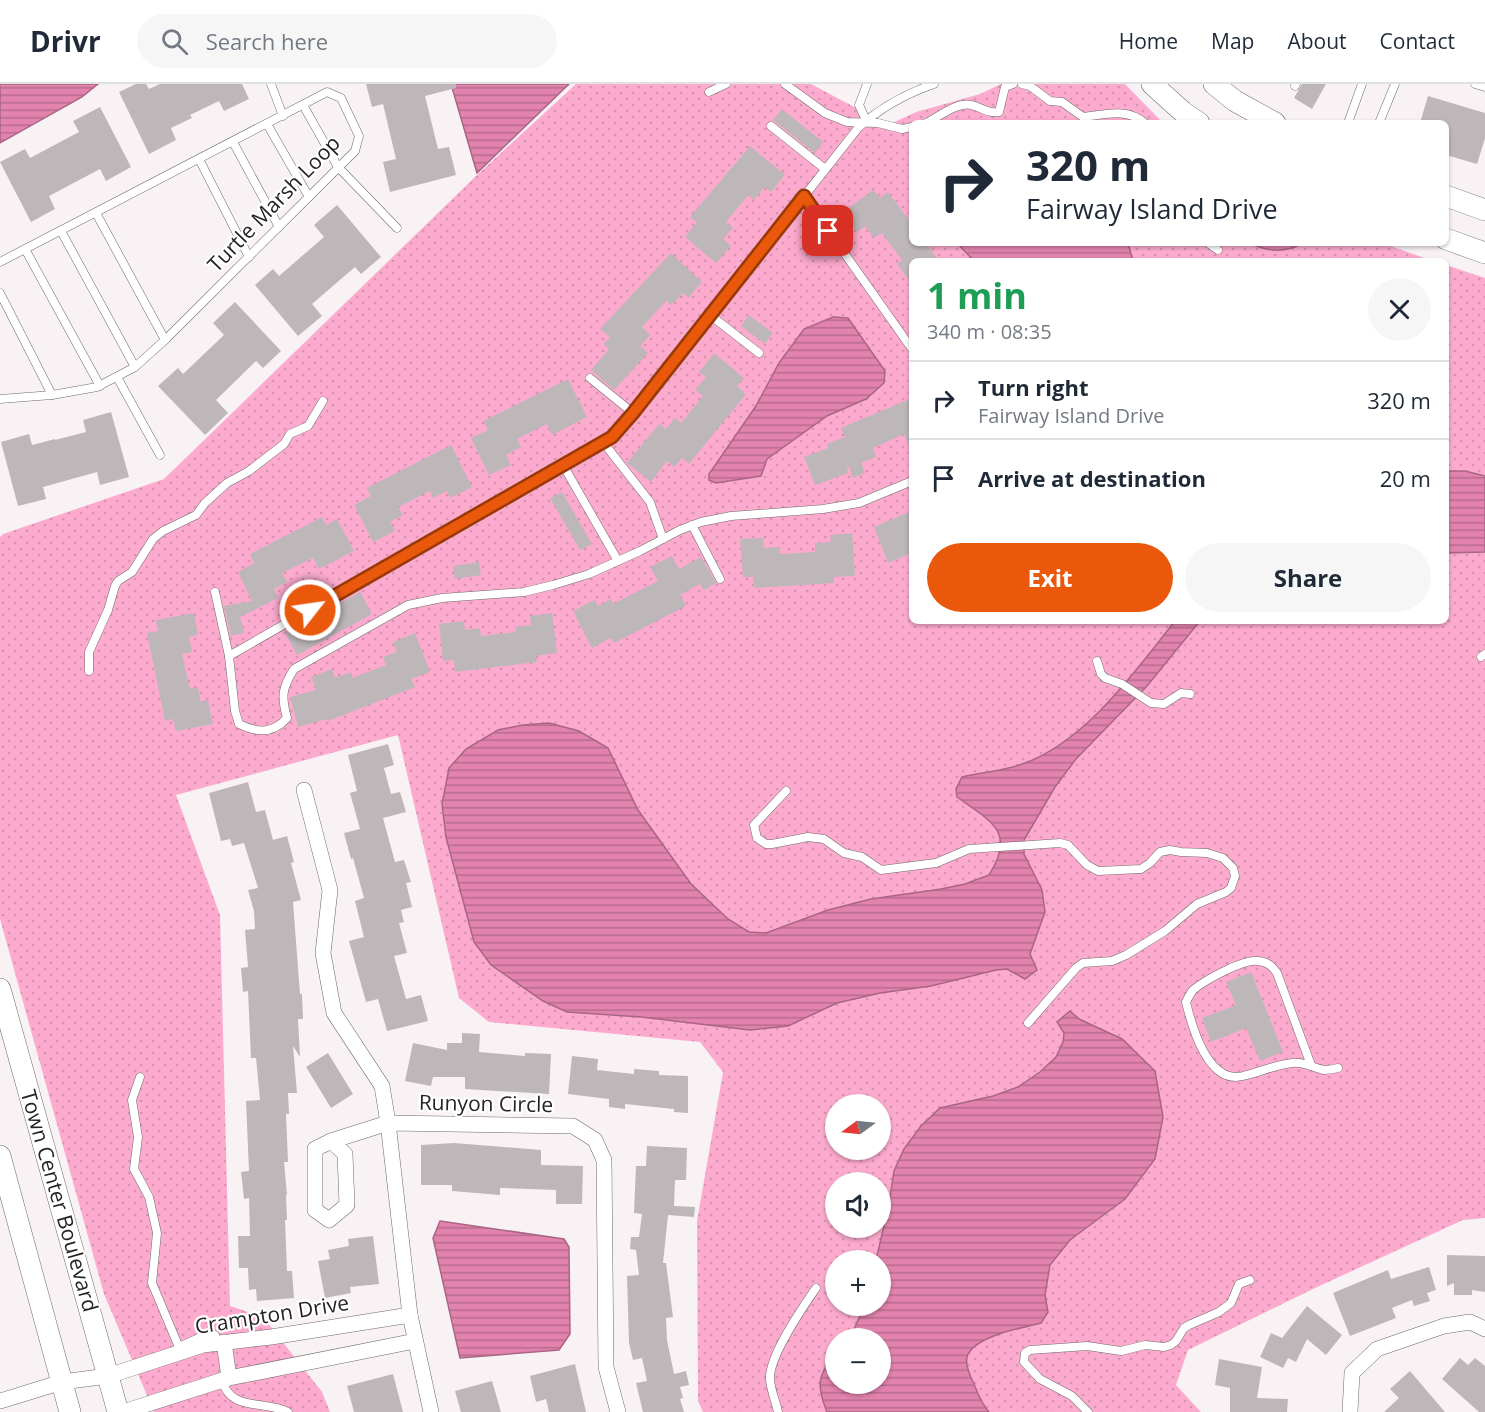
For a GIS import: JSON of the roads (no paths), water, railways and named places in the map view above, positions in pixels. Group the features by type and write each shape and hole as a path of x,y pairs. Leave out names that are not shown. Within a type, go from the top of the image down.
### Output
{"main road":[{"path":"1152,84 1195,120"},
{"path":"1214,84 1235,102 1269,120"},
{"path":"1449,197 1485,210"},
{"path":"1449,240 1485,253"},
{"name":"Town Center Boulevard","path":"0,989 118,1412"},
{"path":"0,1155 70,1412"}],"street":[{"path":"304,790 330,890 323,953 334,1012 382,1086 388,1123 331,1140 315,1149 315,1210 329,1220 347,1205 345,1154 331,1140"},
{"name":"Runyon Circle","path":"431,1412 410,1315 388,1123 573,1126 595,1140 604,1160 606,1367 618,1412"},
{"name":"Crampton Drive","path":"0,1401 62,1382 108,1376 203,1344 271,1337 410,1315"},
{"path":"1350,1412 1352,1373 1377,1349 1444,1326 1470,1322 1485,1329"},
{"path":"123,1412 226,1379 415,1341"},
{"path":"221,1343 226,1379"}],"lane":[{"path":"271,84 283,116"},
{"path":"710,92 726,84"},
{"path":"785,84 825,113 847,122 865,121 903,129 909,128"},
{"path":"865,121 859,105 867,84"},
{"path":"229,656 612,437 865,121 909,92 933,84"},
{"path":"932,120 962,105 970,104 991,112 999,112 1005,87 1013,84"},
{"path":"1022,84 1050,101 1062,102 1083,117 1116,112 1130,114 1140,120"},
{"path":"1349,120 1362,84"},
{"path":"1380,120 1395,84"},
{"path":"1475,84 1485,87"},
{"name":"Turtle Marsh Loop","path":"0,262 327,92 341,98 359,136 355,151 135,367 100,386 52,395 0,399"},
{"path":"303,105 338,167 397,228"},
{"path":"267,124 309,197"},
{"path":"771,126 825,169"},
{"path":"233,142 279,227"},
{"path":"199,159 249,257"},
{"path":"804,196 909,345"},
{"path":"96,213 165,340"},
{"path":"61,231 135,367"},
{"path":"1212,246 1218,250"},
{"path":"25,249 100,386"},
{"path":"0,293 52,395"},
{"path":"710,315 759,354"},
{"path":"117,377 160,455"},
{"path":"590,378 633,413"},
{"path":"89,671 89,652 108,610 115,586 118,581 132,572 153,539 163,531 196,515 212,495 227,483 249,471 284,444 290,434 308,426 323,401"},
{"path":"603,442 650,502 663,539"},
{"path":"563,465 618,561"},
{"path":"215,592 229,656 239,724 251,730 265,731 279,727 287,718 282,701 285,684 294,669 408,605 442,598 524,591 589,574 692,525 731,516 823,510 859,503 909,482"},
{"path":"692,525 720,579"},
{"path":"1097,661 1101,674 1105,678 1122,684 1151,703 1164,704 1181,693 1190,694"},
{"path":"786,791 754,825 757,838 766,844 780,844 808,837 824,838 844,853 862,857 881,870 924,866 969,849 1028,845 1068,845 1087,865 1098,871 1141,869 1150,864 1164,850 1207,853 1229,862 1235,876 1231,888 1197,904 1165,931 1126,955 1112,961 1083,963 1028,1023"},
{"path":"1311,1065 1277,973 1270,964 1256,960 1242,963 1205,982 1192,992 1186,1002 1202,1048 1213,1068 1228,1076 1240,1077 1278,1064 1297,1062 1324,1070 1338,1068"},
{"path":"140,1077 132,1100 138,1137 134,1169 149,1197 157,1233 152,1283 178,1345 181,1346 210,1333 215,1335 221,1343"},
{"path":"1088,1412 1072,1396 1040,1379 1024,1362 1025,1353 1030,1350 1087,1346 1121,1351 1144,1345 1164,1347 1171,1345 1184,1328 1219,1312 1231,1303 1239,1284 1251,1280"},
{"path":"778,1412 770,1380 771,1370 788,1331 816,1288"},
{"path":"226,1379 226,1392 244,1404 279,1408 288,1412"}]}
